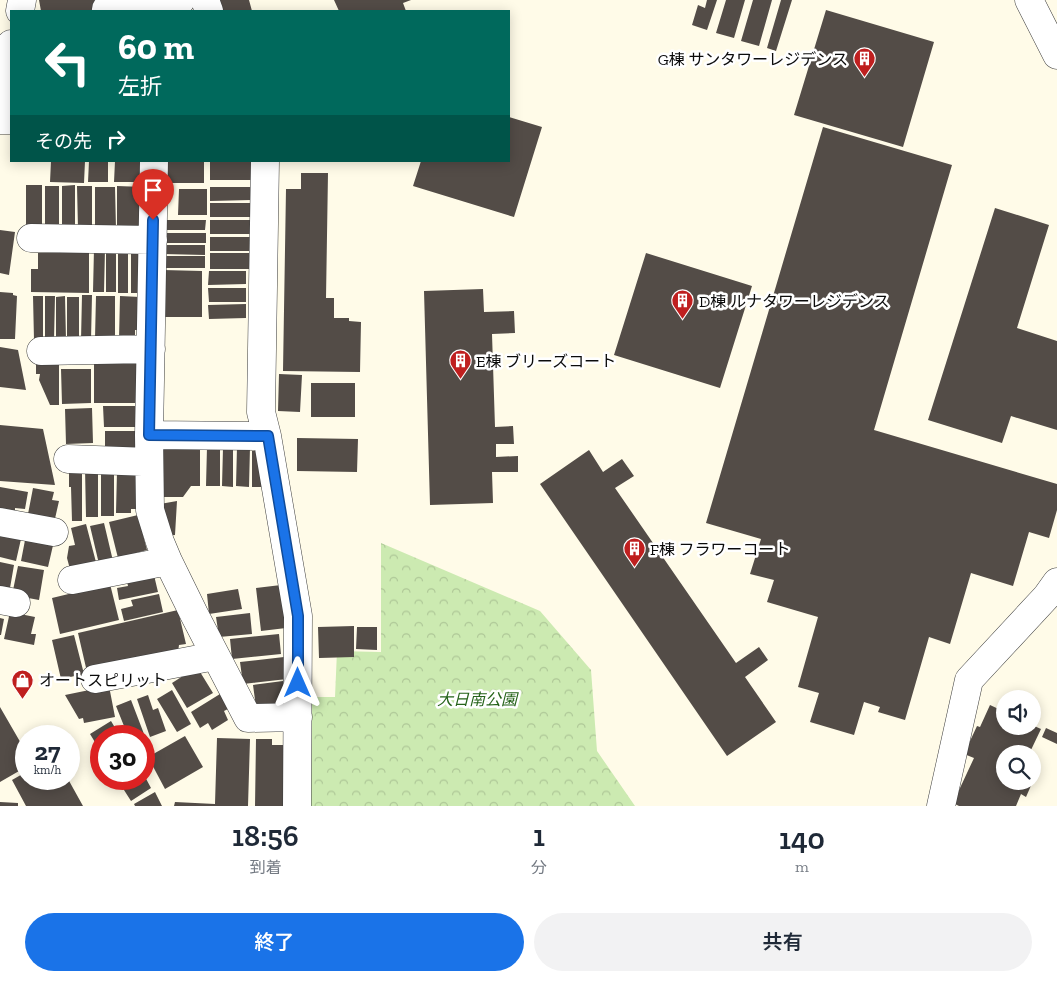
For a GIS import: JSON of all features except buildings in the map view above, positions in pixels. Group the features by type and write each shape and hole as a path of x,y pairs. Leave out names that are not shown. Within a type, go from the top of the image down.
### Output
{"street":[{"path":"106,9 181,0"},
{"path":"1029,0 1057,55"},
{"path":"0,97 10,49"},
{"path":"154,162 149,435 150,510 168,561 248,718 298,717"},
{"path":"265,162 261,412 268,436 298,616 297,806"},
{"path":"31,238 153,240"},
{"path":"41,351 151,349"},
{"path":"149,435 268,436"},
{"path":"68,459 149,462"},
{"path":"0,522 54,532"},
{"path":"72,580 168,561"},
{"path":"941,806 969,680 1048,599"},
{"path":"95,679 215,656"}],"green space":[{"name":"大日南公園","path":"381,543 540,611 591,670 597,751 635,806 310,806 311,697 335,697 337,651 381,652"}],"place":[{"name":"G棟 サンタワーレジデンス","path":"864,78"},
{"name":"D棟 ルナタワーレジデンス","path":"683,320"},
{"name":"E棟 ブリーズコート","path":"460,380"},
{"name":"F棟 フラワーコート","path":"634,568"},
{"name":"オートスピリット","path":"23,699"}],"route":[{"path":"153,220 149,435 268,436 298,616 298,683"}]}
